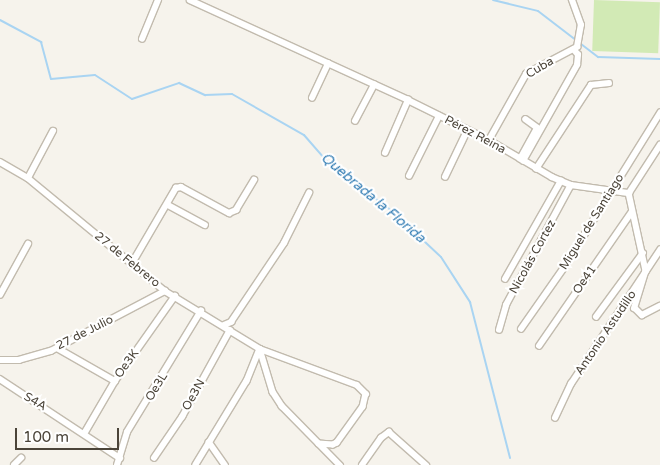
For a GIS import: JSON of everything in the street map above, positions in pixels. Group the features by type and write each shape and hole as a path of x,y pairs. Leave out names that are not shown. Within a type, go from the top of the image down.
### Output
{"street":[{"path":"142,39 158,0"},
{"name":"Pérez Reina","path":"190,0 408,100 489,140 521,160 561,181 571,185 612,189 629,193"},
{"path":"521,160 577,65 578,55 574,50 581,25 572,0"},
{"name":"Cuba","path":"489,140 526,74 574,50"},
{"path":"312,98 328,63"},
{"path":"536,168 591,85 609,83"},
{"path":"355,121 374,85"},
{"path":"385,153 408,100"},
{"name":"Miguel de Santiago","path":"520,329 563,269 660,113"},
{"path":"409,176 439,116"},
{"path":"521,160 537,128 526,120"},
{"path":"445,177 467,130"},
{"path":"28,178 52,131"},
{"path":"660,145 629,193 631,213 643,253 646,271 635,308 642,315 660,306"},
{"name":"27 de Febrero","path":"0,162 28,178 131,265 165,291 224,325 260,349 357,385 366,394 363,407 337,442 333,445 319,444"},
{"path":"131,265 168,205 176,188 181,187 229,213 233,212 254,180"},
{"path":"505,279 561,181"},
{"name":"Nicolás Cortez","path":"499,330 506,305 571,185"},
{"path":"224,325 231,322 284,243 308,193"},
{"path":"168,205 205,225"},
{"name":"Oe41","path":"539,346 631,213"},
{"path":"0,296 28,244"},
{"name":"Antonio Astudillo","path":"555,418 571,384 660,250"},
{"path":"596,317 643,253"},
{"name":"27 de Julio","path":"0,360 18,360 57,348 165,291"},
{"name":"Oe3K","path":"84,434 115,381 175,296"},
{"name":"Oe3L","path":"117,465 128,432 201,311"},
{"name":"Oe3N","path":"154,458 182,416 230,330"},
{"path":"57,348 115,381"},
{"path":"196,465 247,381 260,349"},
{"path":"260,349 273,392 340,465"},
{"name":"S4A","path":"0,379 120,458"},
{"path":"362,465 381,438 389,432 426,465"},
{"path":"209,442 225,465"},
{"path":"14,465 21,458"}],"green space":[{"path":"594,0 660,2 658,53 592,51"}],"waterway":[{"path":"493,0 538,11 598,57 660,59"},
{"name":"Quebrada la Florida","path":"0,20 41,42 51,79 95,75 132,99 179,83 205,95 232,94 304,135 328,163 392,211 441,257 470,302 510,458"}]}
